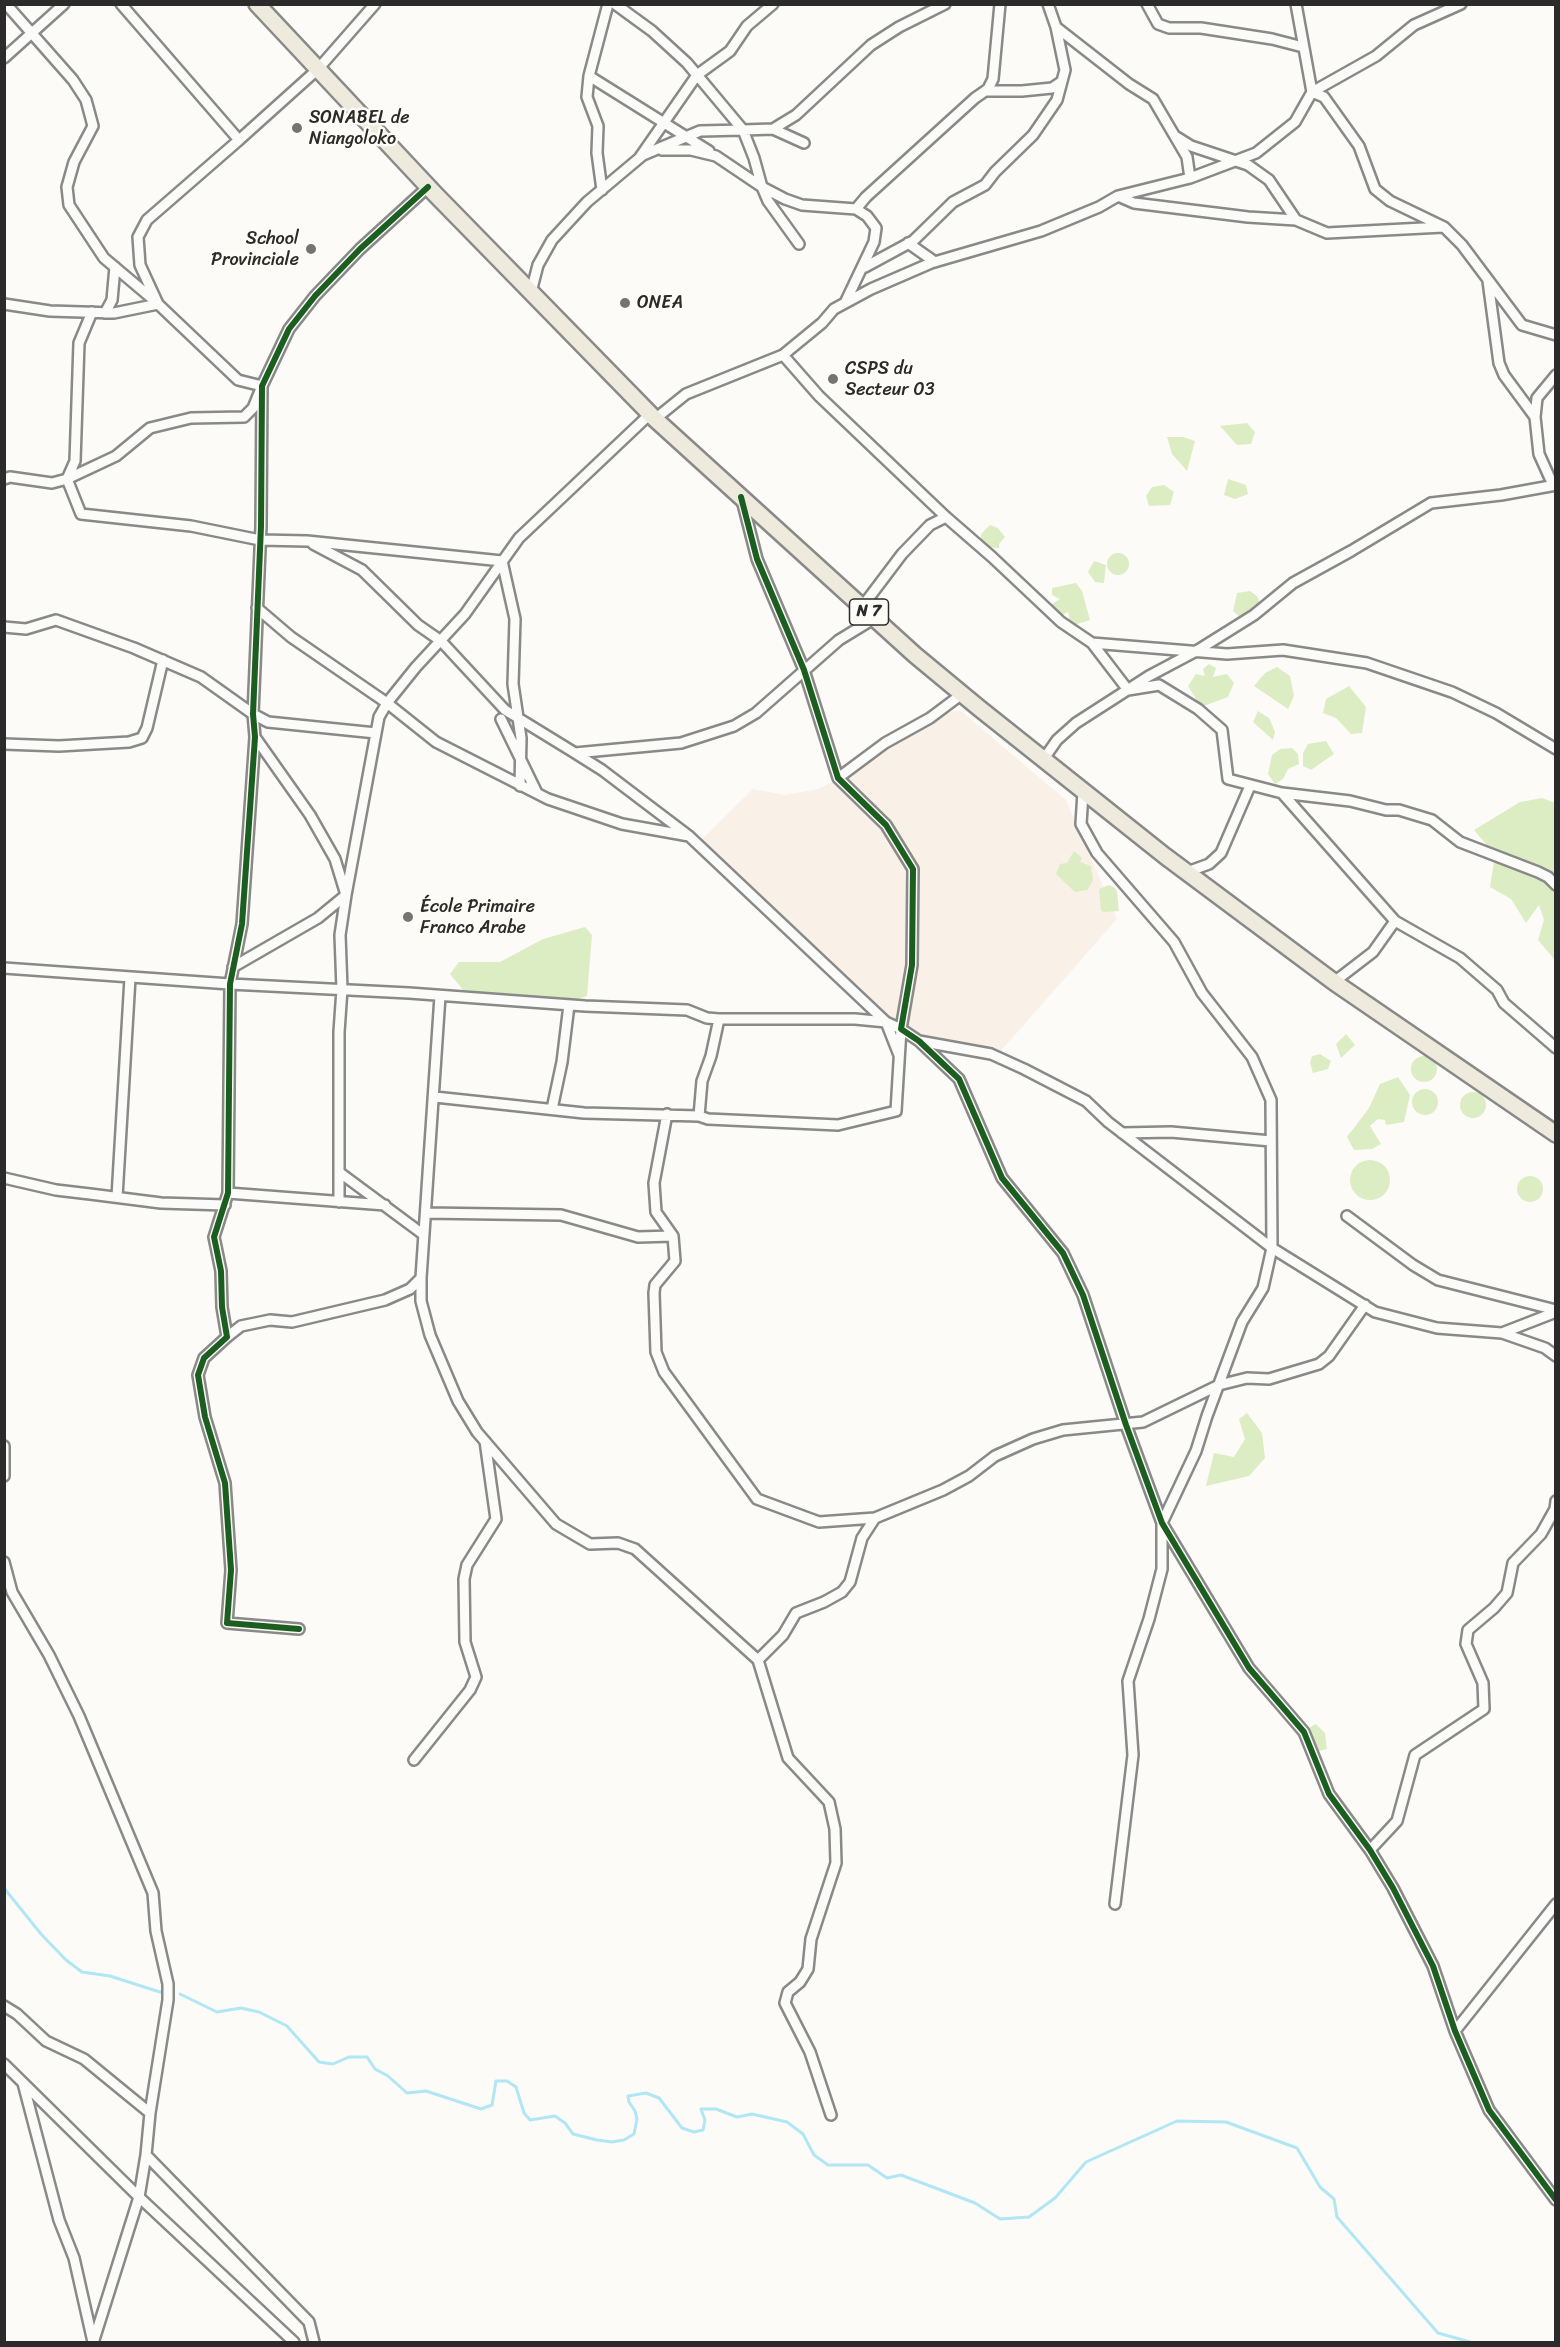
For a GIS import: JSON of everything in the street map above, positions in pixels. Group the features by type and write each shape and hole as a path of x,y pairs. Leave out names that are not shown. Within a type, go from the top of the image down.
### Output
{"highway":[{"name":"N 7","path":"257,4 428,187 653,416 874,618 1043,760 1187,872 1334,982 1556,1134"}],"street":[{"path":"6,4 33,32 73,80 86,100 93,126 74,162 67,187 69,205 104,258 158,304 238,380 262,386"},
{"path":"4,58 64,4"},
{"path":"121,4 239,140"},
{"path":"158,304 140,265 138,237 147,220 318,69 375,4"},
{"path":"602,190 598,169 598,126 587,97 589,76 608,4"},
{"path":"615,4 652,31 687,63 744,130 768,201 799,244"},
{"path":"638,159 697,75 730,51 747,26 772,4"},
{"path":"773,129 796,115 871,45 899,27 945,4"},
{"path":"856,209 966,105 985,91 993,79 1000,4"},
{"path":"863,268 908,243 953,202 985,185 1033,135 1057,100 1065,70 1056,27 1048,4"},
{"path":"1147,4 1158,24 1169,28 1208,29 1272,39 1304,47"},
{"path":"1296,4 1312,92"},
{"path":"339,1202 339,1032 342,989 340,935 379,717 387,703 465,614 519,538 653,416 686,394 783,354 822,323 834,309 871,289 935,262 1041,231 1099,207 1118,195 1190,178 1256,153 1295,122 1312,92 1376,56 1414,25 1461,4"},
{"path":"1056,27 1096,60 1153,99 1187,157 1190,178"},
{"path":"589,76 784,199 802,205 856,209 867,216 876,228 874,242 845,303"},
{"path":"985,91 1052,88 1061,82"},
{"path":"685,91 706,88"},
{"path":"1312,92 1324,97 1359,146 1375,189 1390,201 1444,227 1462,245 1522,325 1556,335"},
{"path":"531,292 538,265 552,240 587,202 638,159 700,131 773,129 804,143"},
{"path":"1172,134 1191,146 1248,165 1269,180 1296,220"},
{"path":"657,149 692,150 716,156"},
{"path":"4,480 10,477 52,483 67,479 116,456 150,428 191,418 244,417 253,408 289,330 315,296 360,249 428,187"},
{"path":"1118,195 1134,203 1248,217 1296,220 1327,233 1444,227"},
{"path":"908,243 935,262"},
{"path":"105,313 112,300 115,267"},
{"path":"1488,279 1499,363 1504,375 1535,417"},
{"path":"4,304 50,311 105,313 158,304"},
{"path":"92,312 79,343 75,461 67,479 81,514 191,526 260,540 307,541 502,561"},
{"path":"783,354 819,396 946,517 992,556 1061,622 1092,643 1128,690"},
{"path":"1043,760 1057,740 1076,723 1254,615 1293,583 1431,503 1501,495 1554,485 1539,454 1535,417 1537,398 1556,375"},
{"path":"227,1337 222,1307 221,1270 214,1237 228,1193 230,984 242,924 255,736 253,714 260,540 262,386"},
{"path":"435,1097 584,1113 667,1114 699,1116 708,1119 838,1125 896,1111 901,1029 912,965 913,869 886,825 838,778 804,670 757,559 741,497"},
{"path":"862,607 902,554 930,525 946,517"},
{"path":"307,541 362,570 418,625 441,641 505,710 554,738 602,770 689,836 886,1022 919,1041 959,1079 1002,1178 1063,1253 1083,1295 1126,1425 1162,1523 1249,1668 1304,1732 1329,1794 1370,1850 1399,1898 1433,1966 1455,2031 1489,2110 1556,2200"},
{"path":"502,561 514,619 513,684 519,720 520,786"},
{"path":"257,608 291,637 387,703 436,742 537,794 622,824 689,836"},
{"path":"575,753 681,743 734,726 756,713 839,640 874,618"},
{"path":"4,627 26,629 56,620 95,633 201,677 268,722 375,733"},
{"path":"1092,643 1227,654 1282,650 1367,663 1461,696 1496,712 1556,749"},
{"path":"4,744 59,746 129,742 142,738 147,728 162,660"},
{"path":"1128,690 1159,685 1198,709 1222,730 1228,779 1282,793 1398,810 1432,820 1460,842 1538,872 1548,877 1556,885"},
{"path":"838,778 885,743 930,718 962,694"},
{"path":"501,719 537,794"},
{"path":"255,736 310,815 335,859 346,895"},
{"path":"1187,872 1209,864 1221,853 1250,786"},
{"path":"1083,792 1081,824 1097,853 1174,942 1202,993 1252,1057 1271,1100 1272,1248 1263,1288 1242,1322 1196,1451 1162,1523 1162,1569 1149,1619 1128,1681 1133,1755 1114,1904"},
{"path":"1282,793 1395,921 1460,958 1497,990 1504,1003 1556,1048"},
{"path":"233,968 318,918 346,895"},
{"path":"1334,982 1373,952 1395,921"},
{"path":"4,968 568,1005 687,1010 707,1018 719,1019 855,1019 886,1022"},
{"path":"117,1197 130,978"},
{"path":"440,996 435,1097 421,1278 421,1301 430,1335 458,1401 485,1441 556,1524 590,1544 618,1543 635,1549 758,1660 788,1758 830,1802 835,1829 836,1863 811,1939 808,1969 800,1982 788,1992 785,2003 810,2052 831,2115"},
{"path":"552,1109 562,1062 568,1005"},
{"path":"699,1116 702,1081 711,1056 719,1019"},
{"path":"886,1022 901,1058"},
{"path":"919,1041 991,1054 1086,1101 1122,1133 1272,1248 1375,1312 1437,1328 1502,1333 1545,1347 1556,1356"},
{"path":"667,1114 654,1183 656,1212 673,1236 675,1261 655,1285 656,1352 664,1372 757,1499 819,1522 875,1518 943,1490 969,1476 995,1456 1033,1439 1063,1430 1143,1422 1220,1385 1247,1378 1269,1379 1319,1364 1329,1356 1365,1305"},
{"path":"1122,1133 1171,1132 1271,1141"},
{"path":"339,1172 424,1235"},
{"path":"4,1178 56,1190 161,1203 225,1205"},
{"path":"228,1193 385,1205"},
{"path":"426,1213 561,1215 638,1237 673,1236"},
{"path":"1347,1216 1437,1280 1556,1311"},
{"path":"300,1629 227,1623 231,1570 225,1483 205,1417 198,1375 204,1358 241,1326 270,1320 292,1322 385,1300 410,1289 421,1278"},
{"path":"1502,1333 1556,1311"},
{"path":"414,1760 470,1690 476,1677 465,1642 464,1579 467,1565 496,1520 485,1441"},
{"path":"4,1446 4,1476"},
{"path":"1370,1850 1397,1821 1415,1755 1484,1709 1483,1683 1466,1644 1468,1630 1494,1608 1507,1593 1513,1563 1540,1534 1555,1506"},
{"path":"758,1660 783,1635 796,1613 842,1592 850,1582 862,1538 875,1518"},
{"path":"4,1562 12,1592 49,1655 79,1716 153,1893 156,1931 168,1984 168,2000 139,2197 93,2343"},
{"path":"1455,2031 1556,1904"},
{"path":"4,2006 17,2014 46,2041 84,2059 150,2113"},
{"path":"4,2064 139,2197 294,2343"},
{"path":"23,2083 56,2209 74,2258 93,2343"},
{"path":"146,2156 309,2322 314,2343"}],"shaded area":[{"path":"961,711 1066,800 1117,919 992,1061 889,1022 700,841 753,789 785,795 818,789 847,775 945,712"}],"green space":[{"path":"1247,423 1255,432 1251,444 1237,445 1220,426"},
{"path":"1167,437 1183,437 1195,441 1187,471 1172,454"},
{"path":"1228,479 1246,485 1248,494 1235,499 1224,495"},
{"path":"1164,485 1174,492 1170,505 1149,506 1146,496 1152,487"},
{"path":"990,525 998,528 1005,537 999,544 999,548 981,547 981,534"},
{"path":"1118,553 1126,556 1129,564 1126,572 1118,575 1110,572 1107,564 1110,556"},
{"path":"1094,561 1106,565 1104,583 1095,582 1088,572"},
{"path":"1076,583 1082,591 1090,620 1071,626 1068,612 1060,616 1052,614 1050,605 1060,599 1052,595 1052,588"},
{"path":"1250,591 1257,596 1262,608 1242,619 1233,611 1237,593"},
{"path":"1209,664 1216,668 1213,677 1227,674 1234,683 1228,697 1201,707 1188,686 1196,674 1205,676 1203,669"},
{"path":"1277,667 1290,676 1294,696 1288,709 1254,686 1265,673"},
{"path":"1349,686 1366,707 1362,733 1351,734 1336,718 1323,713 1326,699"},
{"path":"1258,711 1269,718 1275,732 1273,740 1253,722"},
{"path":"1326,741 1334,754 1311,770 1303,766 1303,753 1308,744"},
{"path":"1292,748 1298,754 1299,764 1288,769 1283,779 1275,784 1268,774 1272,755 1280,749"},
{"path":"1542,798 1555,803 1554,959 1538,940 1544,920 1539,905 1526,923 1511,899 1490,887 1495,855 1474,830 1520,802"},
{"path":"1074,851 1082,858 1080,862 1091,866 1093,881 1087,890 1075,892 1056,874 1060,864 1067,863"},
{"path":"1109,885 1117,892 1119,911 1103,912 1101,910 1099,889"},
{"path":"585,927 592,935 587,996 574,1000 487,995 463,990 450,974 459,962 500,962 543,939"},
{"path":"1346,1034 1355,1045 1341,1058 1336,1044"},
{"path":"1320,1054 1331,1061 1328,1069 1313,1073 1310,1063 1312,1056"},
{"path":"1424,1056 1433,1060 1437,1069 1433,1078 1424,1082 1415,1078 1411,1069 1415,1060"},
{"path":"1398,1077 1410,1095 1404,1122 1386,1125 1385,1120 1378,1119 1370,1126 1381,1144 1372,1149 1354,1150 1347,1137 1369,1108 1380,1084"},
{"path":"1425,1089 1434,1093 1438,1102 1434,1111 1425,1115 1416,1111 1412,1102 1416,1093"},
{"path":"1473,1092 1482,1096 1486,1105 1482,1114 1473,1118 1464,1114 1460,1105 1464,1096"},
{"path":"1370,1160 1378,1161 1384,1166 1389,1172 1389,1188 1384,1194 1378,1199 1370,1200 1362,1199 1356,1194 1351,1188 1350,1180 1351,1172 1356,1166 1362,1161"},
{"path":"1530,1176 1539,1180 1543,1189 1539,1198 1530,1202 1521,1198 1517,1189 1521,1180"},
{"path":"1247,1413 1262,1433 1265,1458 1249,1476 1206,1486 1214,1453 1234,1457 1245,1439 1239,1419"},
{"path":"1316,1724 1325,1733 1327,1749 1319,1751 1304,1749 1300,1733"}],"waterway":[{"path":"4,1888 41,1934 66,1960 82,1972 110,1976 163,1993"},
{"path":"180,1994 217,2012 241,2008 259,2012 287,2026 319,2062 333,2064 349,2057 367,2057 375,2069 388,2076 407,2093 426,2091 481,2109 492,2105 496,2081 507,2081 516,2087 524,2113 530,2120 555,2116 565,2123 573,2134 597,2140 612,2142 624,2140 634,2134 637,2119 628,2096 646,2093 659,2098 682,2128 694,2132 703,2130 705,2120 701,2109 716,2109 737,2117 752,2114 787,2122 803,2134 814,2155 828,2165 868,2165 887,2178 901,2175 975,2203 1000,2219 1029,2217 1055,2198 1086,2162 1177,2121 1226,2122 1297,2148 1320,2187 1334,2199 1337,2217 1438,2333 1470,2342"}],"cycle path":[{"path":"299,1629 227,1623 231,1570 225,1483 205,1417 198,1375 204,1358 227,1337 222,1307 221,1271 214,1237 228,1193 230,984 242,924 255,737 253,714 261,526 262,386 289,329 315,296 360,249 428,187"},
{"path":"741,497 757,559 804,670 838,778 886,825 913,869 912,965 901,1029 919,1041 959,1079 1002,1178 1063,1253 1083,1295 1126,1425 1162,1523 1249,1668 1304,1732 1329,1794 1370,1850 1393,1888 1433,1966 1455,2031 1489,2110 1556,2200"}],"place":[{"name":"SONABEL de Niangoloko","path":"297,128"},
{"name":"School Provinciale","path":"311,249"},
{"name":"ONEA","path":"625,303"},
{"name":"CSPS du Secteur 03","path":"833,379"},
{"name":"École Primaire Franco Arabe","path":"408,917"}]}
